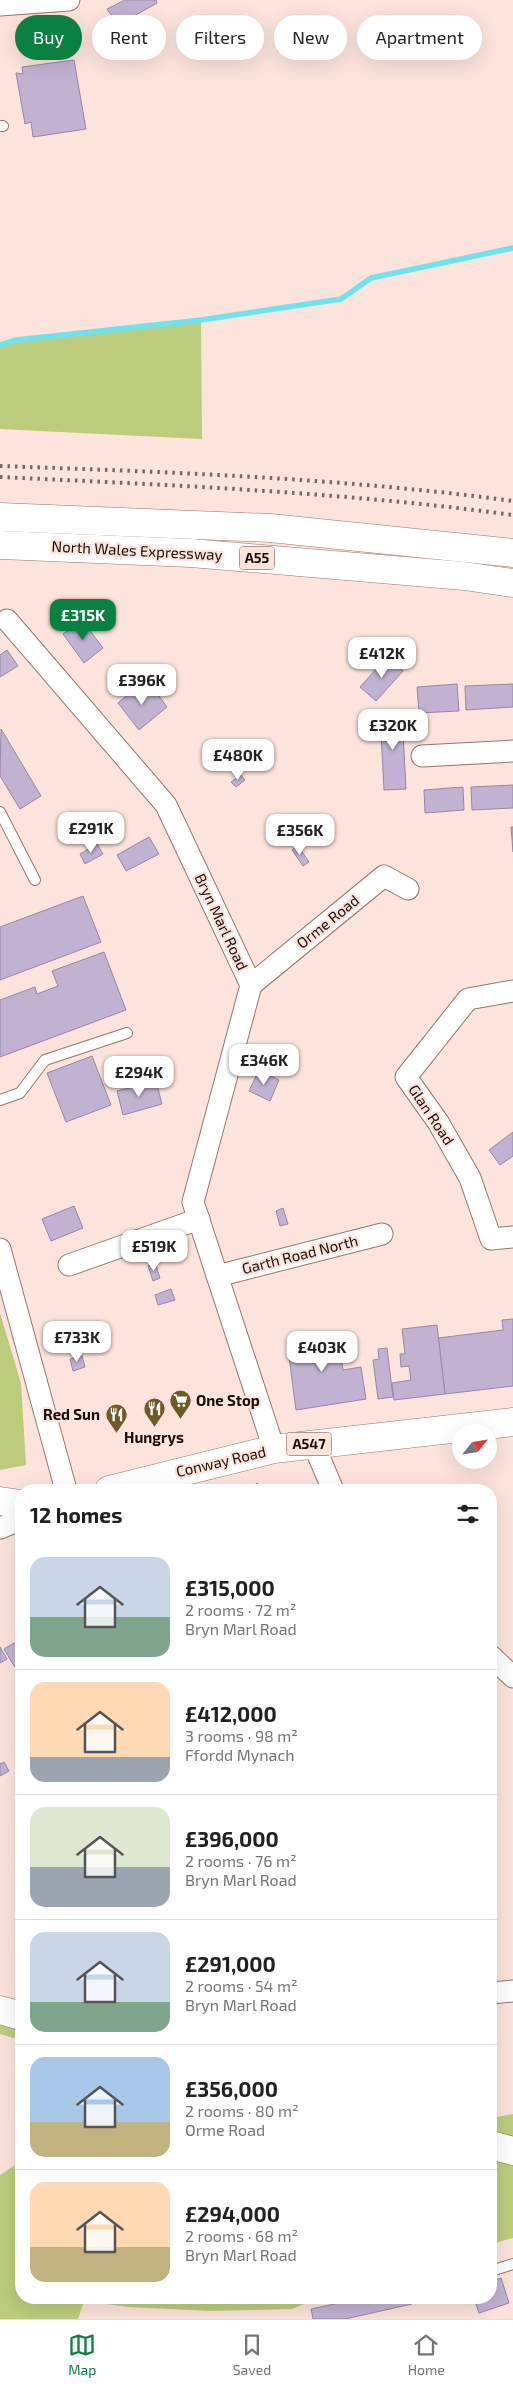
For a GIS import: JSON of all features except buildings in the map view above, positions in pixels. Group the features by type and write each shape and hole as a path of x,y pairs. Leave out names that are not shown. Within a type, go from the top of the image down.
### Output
{"main road":[{"name":"North Wales Expressway","path":"0,517 270,528 513,553"},
{"name":"North Wales Expressway","path":"0,545 191,552 464,576 513,583"},
{"name":"Conway Road","path":"133,1484 274,1449 513,1422"},
{"path":"0,1502 15,1503"},
{"path":"0,2010 15,2014"},
{"path":"497,2147 513,2151"}],"street":[{"path":"0,5 69,0"},
{"name":"Bryn Marl Road","path":"8,620 166,805 251,986 193,1202 274,1449"},
{"path":"422,756 513,751"},
{"name":"Orme Road","path":"251,986 384,876 408,889"},
{"name":"Glan Road","path":"513,991 468,999 406,1077 438,1122 470,1178 491,1239 513,1237"},
{"path":"68,1265 199,1219"},
{"name":"Garth Road North","path":"217,1276 382,1234"},
{"path":"0,1249 64,1484"},
{"path":"313,1444 330,1484"},
{"path":"0,1528 15,1522"},
{"path":"497,1662 513,1677"},
{"path":"497,1992 513,1991"}],"lane":[{"path":"0,812 35,880"},
{"path":"0,1100 20,1093 44,1060 127,1033"},
{"path":"497,2269 513,2264"}],"green space":[{"path":"201,320 202,439 0,429 0,345 16,340"},
{"path":"0,1313 21,1383 26,1465 0,1470"},
{"path":"0,2014 15,2019 15,2038 0,2034"},
{"path":"513,2114 513,2142 497,2138 497,2117"},
{"path":"497,2157 513,2162 513,2238 497,2242"},
{"path":"15,2165 15,2304 83,2304 78,2319 0,2319 0,2175"},
{"path":"106,2304 304,2304 292,2309 211,2311"}],"waterway":[{"path":"0,345 16,340 201,320 341,299 371,278 513,248"}],"railway":[{"path":"0,466 321,481 513,501"},
{"path":"0,477 193,486 321,495 385,500 513,515"}],"place":[{"name":"One Stop","path":"180,1420"},
{"name":"Hungrys","path":"154,1428"},
{"name":"Red Sun","path":"116,1434"}]}
